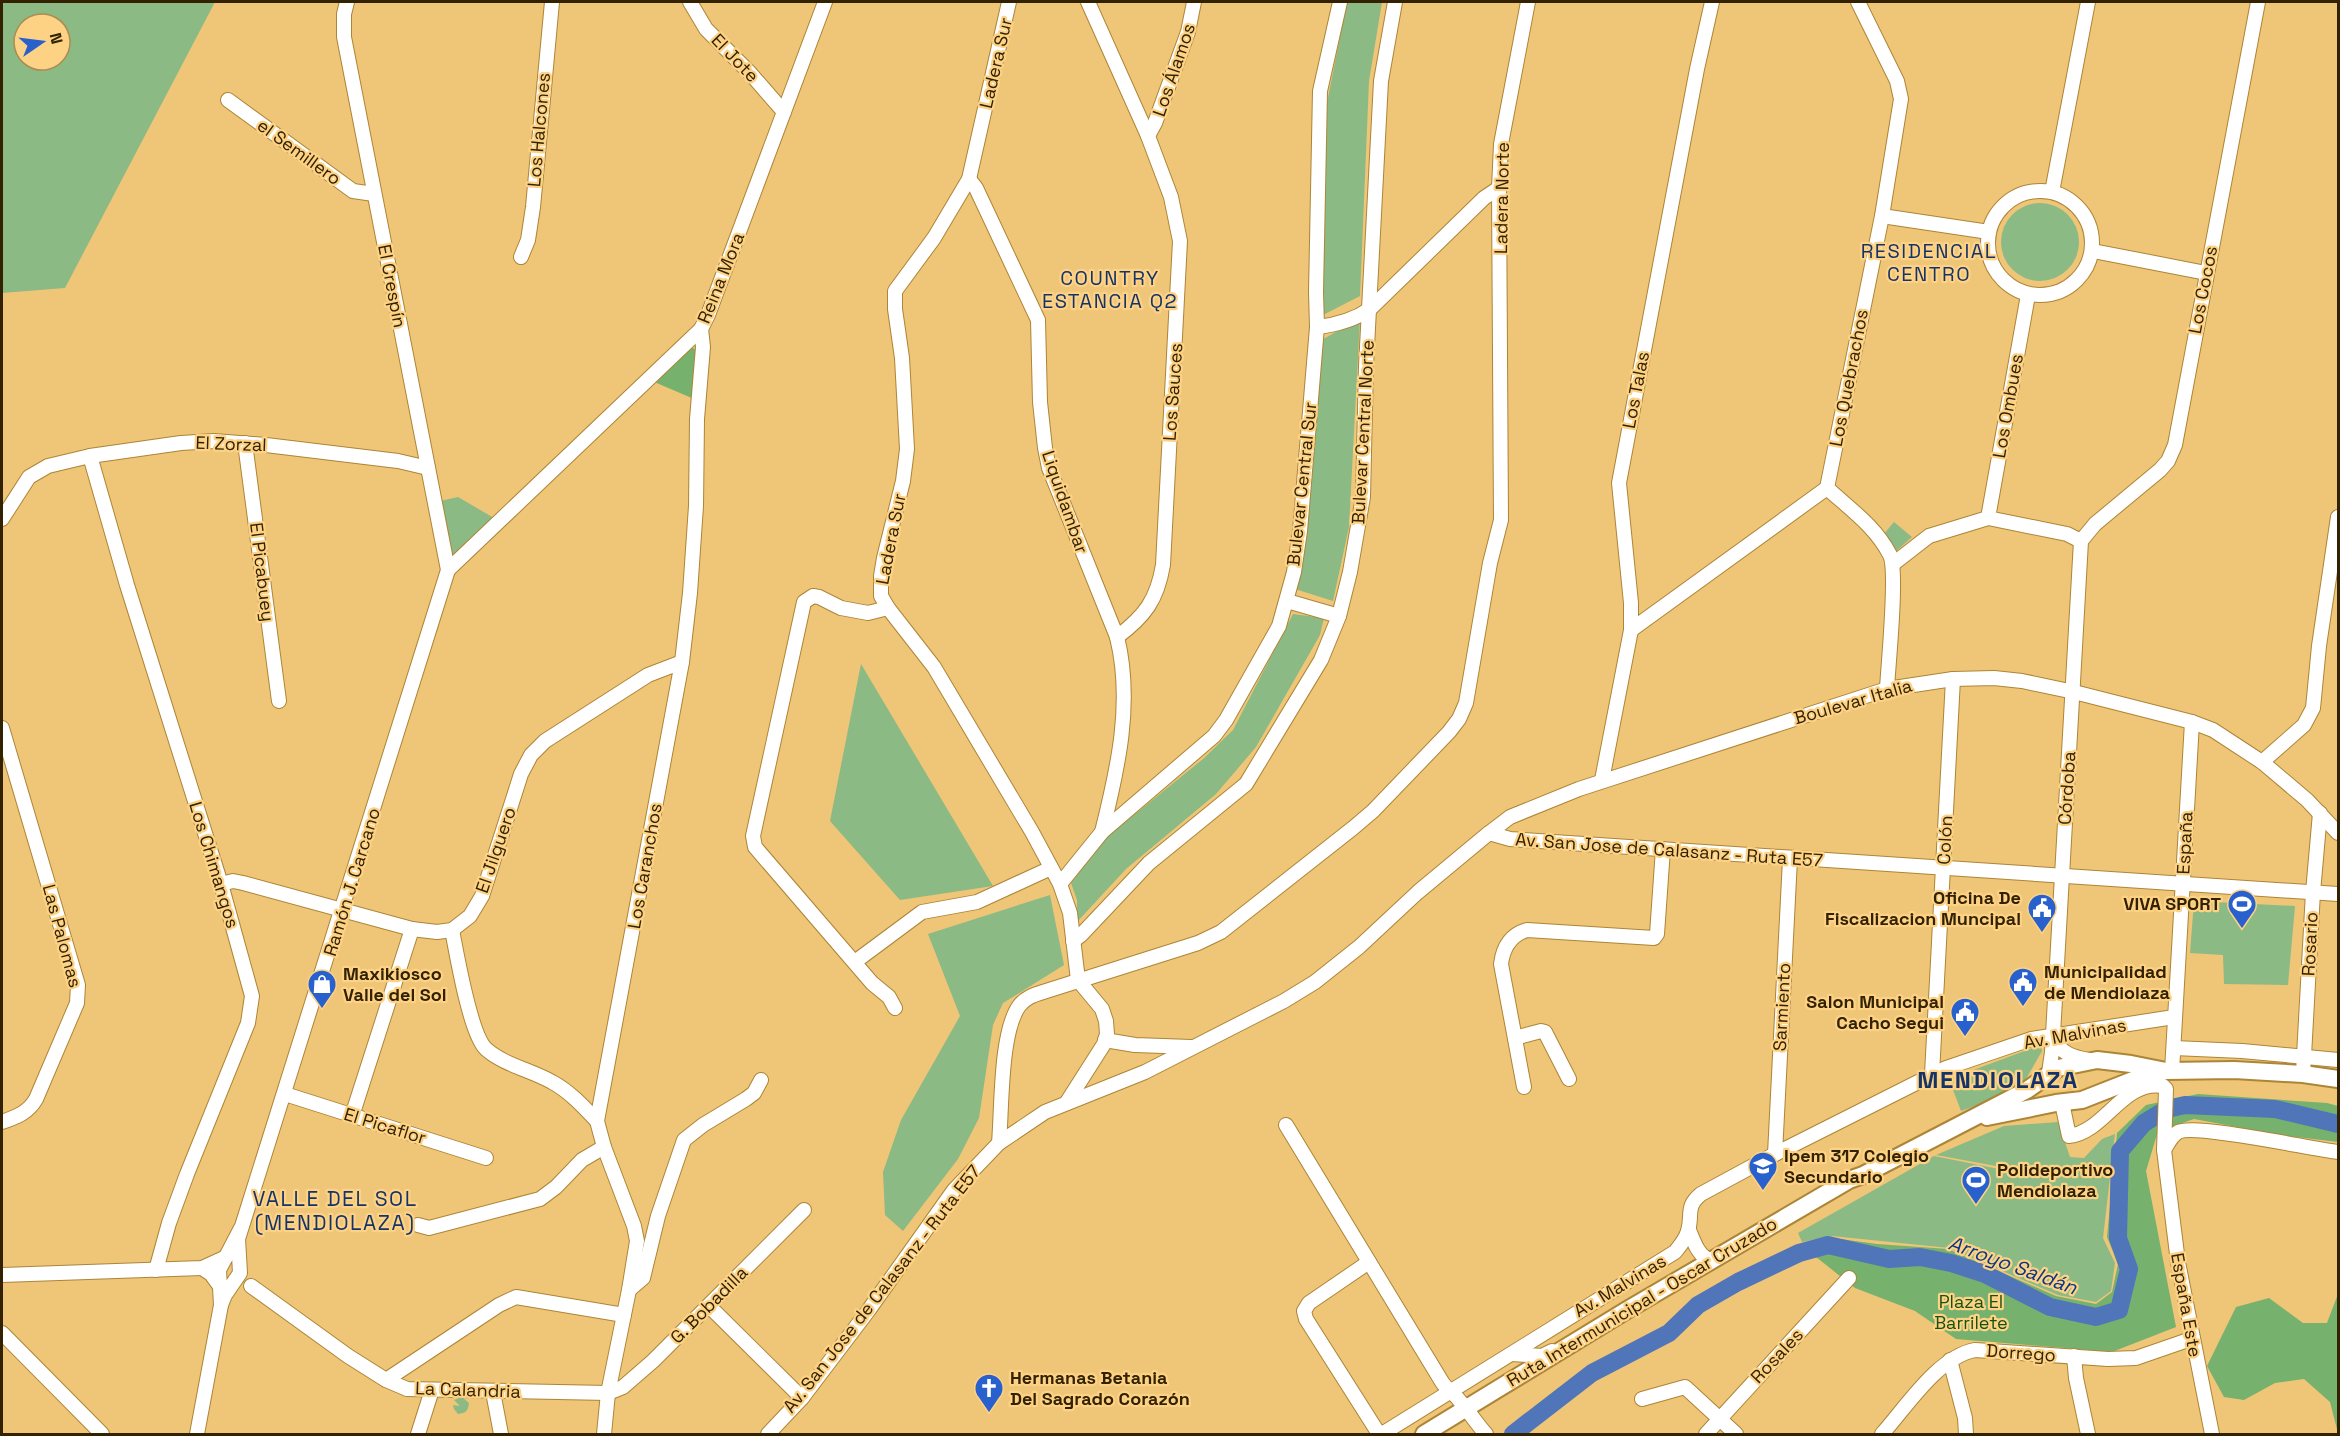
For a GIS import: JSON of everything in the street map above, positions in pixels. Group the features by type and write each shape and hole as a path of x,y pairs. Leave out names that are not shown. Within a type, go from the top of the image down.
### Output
{"main road":[{"name":"Ruta Intermunicipal - Oscar Cruzado","path":"1443,1434 1468,1414 1627,1310 1839,1185 1863,1175 2028,1090 2049,1073 2067,1065 2093,1060 2169,1071 2234,1070 2303,1074 2338,1079"},
{"path":"2093,1060 2104,1064 2110,1073 2107,1091"},
{"name":"Ruta Intermunicipal - Oscar Cruzado","path":"1961,1124 2089,1098 2138,1078 2169,1071"},
{"path":"2049,1073 2047,1090 2059,1103"},
{"name":"Ruta Intermunicipal - Oscar Cruzado","path":"1424,1434 1468,1414 1852,1184 1863,1175"}],"street":[{"name":"El Crespín","path":"347,2 344,14 344,37 448,570"},
{"name":"Los Halcones","path":"521,257 528,240 533,207 552,2"},
{"name":"El Jote","path":"690,2 706,28 784,112"},
{"name":"Reina Mora","path":"448,570 701,329 825,2"},
{"name":"Ladera Sur","path":"1009,2 969,179 934,238 895,291 895,309 902,358 907,449 903,481 881,576 881,596 934,668 1032,832 1060,884 1071,913 1078,980"},
{"name":"Los Sauces","path":"1088,2 1148,136 1171,197 1180,241 1174,391 1169,429 1161,577 1154,598 1143,615 1117,637"},
{"name":"Los Álamos","path":"1148,136 1155,123 1188,32 1194,2"},
{"name":"Bulevar Central Sur","path":"1060,884 1102,832 1214,736 1226,720 1279,626 1287,601 1300,531 1317,327 1320,92 1340,2"},
{"name":"Bulevar Central Norte","path":"1073,941 1082,935 1161,852 1245,784 1321,660 1339,616 1350,572 1363,497 1366,366 1381,81 1395,2"},
{"name":"Ladera Norte","path":"999,1143 1006,1041 1012,1018 1024,1000 1078,980 1189,946 1221,932 1373,811 1459,719 1471,685 1485,590 1502,520 1499,188 1501,144 1528,2"},
{"name":"Los Talas","path":"1602,780 1630,630 1630,603 1618,483 1694,81 1712,2"},
{"name":"Los Quebrachos","path":"1827,488 1882,216 1901,99 1897,81 1858,2"},
{"path":"2052,192 2088,2"},
{"name":"Los Cocos","path":"2081,541 2095,524 2160,471 2168,461 2175,445 2258,2"},
{"name":"el Semillero","path":"228,100 353,190 374,194"},
{"name":"Liquidambar","path":"969,179 986,209 1038,320 1041,412 1049,468 1117,637 1122,657 1124,684 1122,737 1102,832"},
{"path":"1317,327 1333,326 1370,309 1484,198 1499,188"},
{"path":"2035,191 2052,192 2079,207 2088,220 2092,235 2089,265 2070,287 2057,294 2028,295 2013,289 2000,278 1992,264 1988,249 1989,232 1995,217 2005,204 2019,195 2035,191"},
{"path":"1882,216 1989,232"},
{"path":"2092,251 2206,273"},
{"name":"Los Ombues","path":"1988,518 2028,295"},
{"name":"Los Caranchos","path":"604,1434 608,1393 637,1241 597,1121 682,662 690,593 696,506 697,419 703,347 701,329"},
{"name":"El Zorzal","path":"2,519 24,484 36,472 59,462 181,443 245,442 398,461 428,468"},
{"name":"El Picabuey","path":"245,442 279,701"},
{"name":"Los Chimangos","path":"90,456 127,585 221,884 250,984 252,1005 248,1023 183,1184 156,1270"},
{"path":"1630,630 1827,488 1868,524 1878,536 1893,564 1887,689"},
{"path":"2262,762 2304,725 2313,708 2319,646 2333,594 2338,517"},
{"path":"1893,564 1929,536 1988,518 2067,534 2081,541"},
{"name":"Córdoba","path":"2049,1073 2074,692 2081,541"},
{"name":"Ramón J. Carcano","path":"197,1434 221,1305 227,1286 240,1273 238,1245 241,1228 448,570"},
{"path":"888,608 868,613 841,608 819,597 813,597 804,602 753,836 755,847 872,983 889,997 895,1008"},
{"path":"1287,601 1339,616"},
{"name":"El Jilguero","path":"452,930 470,916 482,896 521,774 531,755 545,741 648,675 682,662"},
{"name":"Boulevar Italia","path":"1489,833 1510,818 1602,780 1887,689 1953,679 2009,679 2074,692 2192,722 2213,730 2262,762 2338,832"},
{"name":"Colón","path":"1932,1074 1953,679"},
{"name":"España","path":"2169,1071 2174,1048 2192,722"},
{"name":"Las Palomas","path":"2,728 78,986 77,1003 36,1099 29,1110 2,1122"},
{"name":"Rosario","path":"2303,1074 2313,892 2320,813"},
{"name":"Av. San Jose de Calasanz - Ruta E57","path":"768,1434 802,1398 868,1311 954,1190 999,1143 1037,1116 1067,1102 1132,1078 1284,1001 1315,982 1359,947 1418,892 1489,833 1510,839 2338,894"},
{"path":"1524,1087 1501,964 1503,952 1518,933 1527,930 1654,938 1657,934 1663,849"},
{"name":"Sarmiento","path":"1775,1154 1790,859"},
{"path":"856,962 922,912 977,902 1051,868"},
{"path":"221,884 233,881 243,883 412,929 437,932 452,930 470,1017 481,1043 506,1062 559,1086 583,1105 597,1121"},
{"path":"352,1116 412,929"},
{"path":"1067,1102 1107,1034 1102,1009 1078,980"},
{"name":"Av. Malvinas","path":"1381,1434 1675,1252 1689,1230 1690,1208 1694,1200 1775,1154 1932,1074 2031,1039 2174,1017"},
{"path":"1515,1038 1545,1032 1569,1079"},
{"path":"2052,1035 2057,1045 2067,1055 2093,1060"},
{"path":"1105,1040 1153,1046 1193,1047"},
{"path":"2174,1048 2338,1060"},
{"path":"629,1290 643,1278 658,1216 684,1140 703,1125 746,1100 754,1093 761,1080"},
{"name":"España Este","path":"2059,1103 2069,1136 2078,1135 2089,1129 2124,1098 2143,1088 2163,1086 2166,1089 2163,1122 2166,1174 2191,1339 2212,1434"},
{"name":"El Picaflor","path":"285,1094 486,1158"},
{"path":"1286,1125 1449,1392 1461,1402 1468,1414 1486,1434"},
{"path":"2164,1150 2171,1138 2179,1131 2190,1129 2338,1152"},
{"path":"418,1225 429,1228 540,1199 556,1187 582,1160 604,1147"},
{"name":"G. Bobadilla","path":"608,1393 623,1387 709,1306 804,1210"},
{"name":"Ramón J. Carcano","path":"227,1286 219,1270 241,1228"},
{"path":"1689,1230 1699,1251 1704,1258 1711,1261"},
{"path":"2,1275 202,1268 225,1257 234,1257 239,1262"},
{"name":"La Calandria","path":"239,1262 251,1286 348,1356 386,1380 407,1389 608,1393"},
{"path":"1369,1262 1309,1303 1304,1311 1306,1319 1381,1434"},
{"path":"202,1268 227,1286"},
{"name":"Rosales","path":"1706,1434 1849,1278"},
{"name":"La Calandria","path":"227,1286 251,1286"},
{"path":"386,1380 499,1305 516,1297 624,1315"},
{"path":"709,1306 802,1398"},
{"path":"1512,1354 1542,1356 1627,1310"},
{"path":"2,1333 102,1434"},
{"name":"Dorrego","path":"1882,1434 1940,1368 1962,1352 1975,1350 2108,1359 2136,1358 2191,1339"},
{"path":"2074,1356 2076,1378 2088,1434"},
{"path":"1950,1360 1965,1418 1966,1434"},
{"path":"1642,1400 1685,1387 1736,1434"},
{"path":"418,1434 432,1390"},
{"path":"493,1392 501,1434"}],"green space":[{"path":"2,2 215,2 65,288 2,293"},
{"path":"1347,2 1382,2 1369,81 1360,296 1321,316 1324,118"},
{"path":"2032,203 2048,203 2062,209 2073,220 2079,234 2079,250 2073,264 2062,275 2048,281 2032,281 2018,275 2007,264 2001,250 2001,234 2007,220 2018,209"},
{"path":"1360,318 1349,527 1333,601 1295,589 1320,341"},
{"path":"691,347 698,351 694,399 652,381"},
{"path":"458,497 494,518 451,558 440,501"},
{"path":"1894,522 1912,537 1895,552 1883,535"},
{"path":"1293,614 1324,618 1320,635 1256,747 1216,794 1126,869 1077,922 1077,900 1071,883 1103,840 1203,759 1233,730"},
{"path":"861,664 993,886 900,900 830,821"},
{"path":"1050,895 1064,965 1003,1003 993,1025 979,1118 958,1159 903,1231 885,1215 883,1172 901,1120 960,1016 928,934"},
{"name":"VIVA SPORT","path":"2194,901 2295,906 2288,985 2224,984 2223,955 2190,953"},
{"path":"2041,1045 2042,1051 2022,1086 2000,1097 1961,1111 1949,1079"},
{"name":"Plaza El Barrilete","path":"2198,1094 2327,1103 2338,1106 2338,1142 2280,1135 2194,1119 2158,1131 2146,1171 2176,1327 2112,1352 1956,1339 1915,1311 1855,1288 1801,1245 1833,1238 1948,1249 2056,1296 2096,1304 2112,1292 2118,1264 2107,1237 2117,1133 2146,1105"},
{"name":"Polideportivo Mendiolaza","path":"2058,1122 2070,1157 2084,1158 2102,1139 2115,1134 2103,1238 2115,1263 2111,1291 2096,1302 2058,1295 1949,1248 1832,1236 1802,1242 1798,1233 1934,1156 2004,1170 2062,1178 1936,1155 2004,1126"},
{"path":"2338,1294 2338,1433 2330,1402 2304,1379 2275,1383 2244,1400 2224,1397 2207,1366 2236,1307 2269,1298 2303,1323 2327,1323"},
{"path":"462,1397 469,1403 469,1406 466,1411 458,1414 453,1405 460,1406 454,1400"}],"waterway":[{"name":"Arroyo Saldán","path":"1513,1434 1592,1373 1669,1333 1698,1305 1738,1282 1799,1253 1828,1245 1889,1259 1920,1257 1951,1263 1985,1274 2050,1307 2096,1317 2119,1310 2129,1269 2118,1238 2120,1151 2144,1123 2167,1109 2185,1105 2275,1109 2338,1124"}],"place":[{"name":"VIVA SPORT","path":"2242,930"},
{"name":"Oficina De Fiscalizacion Muncipal","path":"2042,934"},
{"name":"Municipalidad de Mendiolaza","path":"2023,1008"},
{"name":"Maxikiosco Valle del Sol","path":"322,1010"},
{"name":"Salon Municipal Cacho Segui","path":"1965,1038"},
{"name":"Ipem 317 Colegio Secundario","path":"1763,1192"},
{"name":"Polideportivo Mendiolaza","path":"1976,1206"},
{"name":"Hermanas Betania Del Sagrado Corazón","path":"989,1414"}],"district":[{"name":"RESIDENCIAL CENTRO","path":"1929,262"},
{"name":"COUNTRY ESTANCIA Q2","path":"1110,290"},
{"name":"MENDIOLAZA","path":"1998,1080"},
{"name":"VALLE DEL SOL (MENDIOLAZA)","path":"335,1211"}]}
